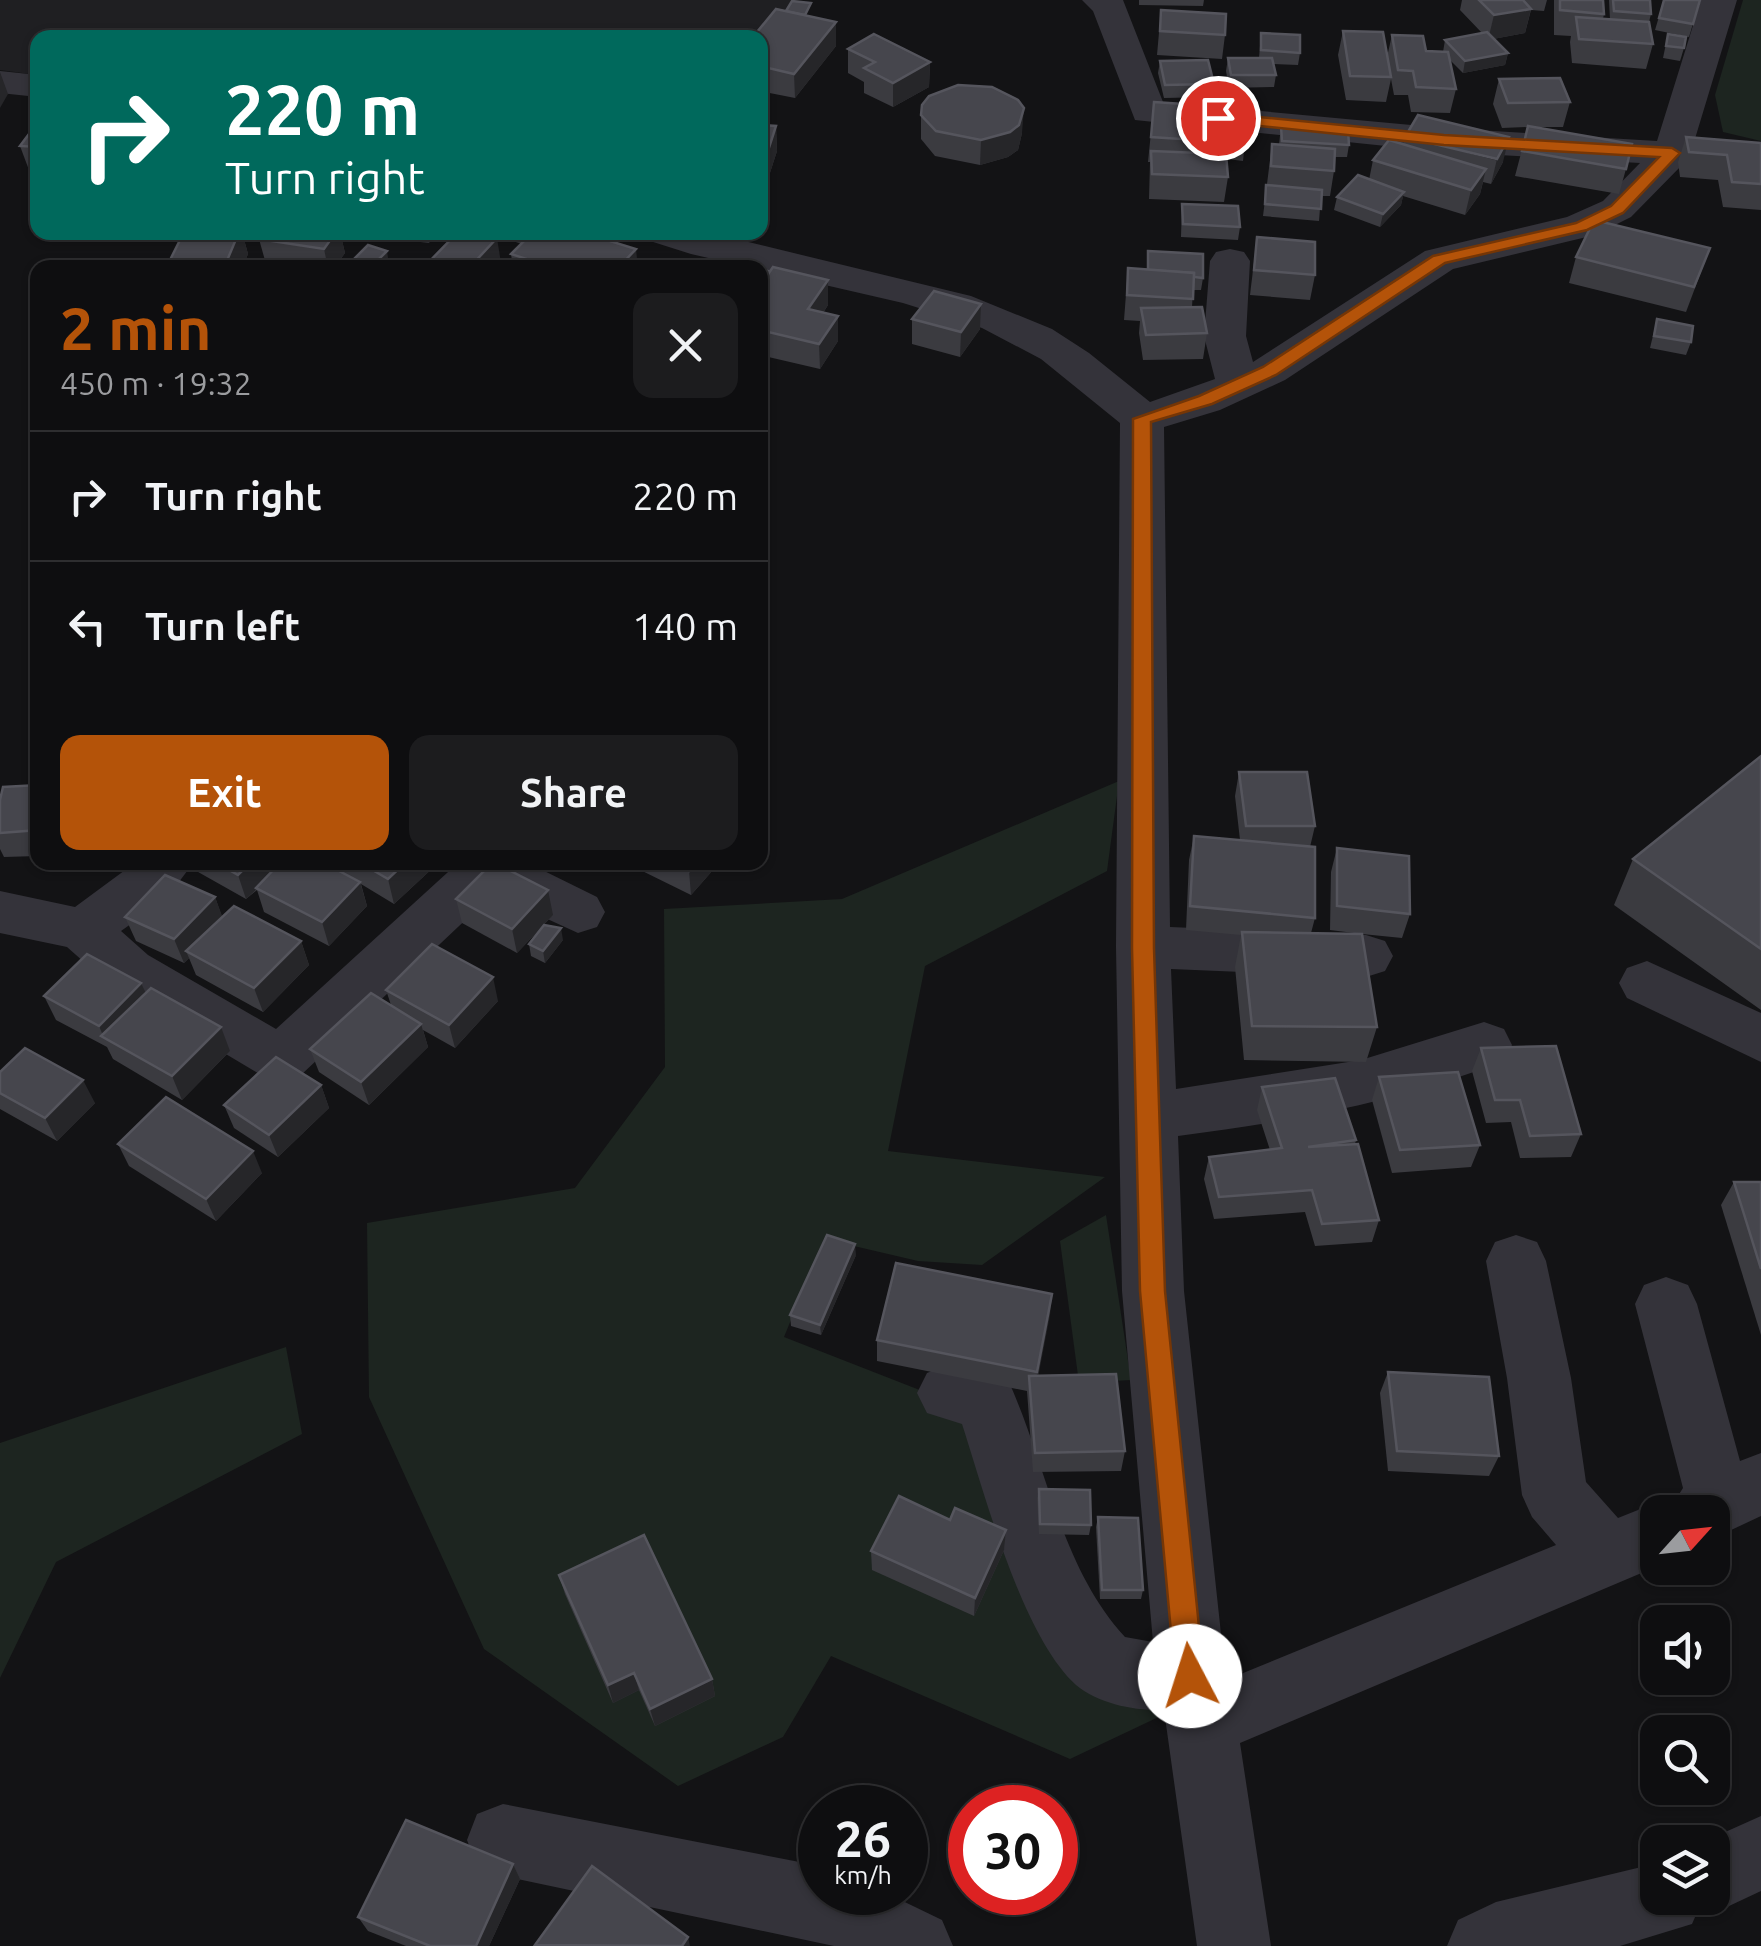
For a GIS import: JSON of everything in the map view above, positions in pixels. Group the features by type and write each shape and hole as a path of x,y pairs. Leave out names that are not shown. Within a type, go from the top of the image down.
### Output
{"street":[{"path":"1100,0 1109,6 1148,112 1444,140 1761,157"},
{"path":"1142,419 1205,400 1270,371 1439,260 1581,226 1617,209 1672,153 1719,0"},
{"path":"0,82 30,85"},
{"path":"682,240 726,260"},
{"path":"1230,261 1225,336 1238,385"},
{"path":"768,266 884,283 999,320 1063,354 1142,419"},
{"path":"1142,419 1143,948 1153,1291 1196,1700 1234,1946"},
{"path":"84,930 160,870"},
{"path":"0,912 84,930 129,970 281,1059 477,870"},
{"path":"492,870 578,912"},
{"path":"1143,948 1366,956"},
{"path":"1647,982 1761,1039"},
{"path":"1147,1116 1254,1103 1342,1086 1443,1062 1484,1045"},
{"path":"1516,1262 1555,1495 1632,1544"},
{"path":"1666,1304 1726,1495"},
{"path":"949,1392 986,1400 1061,1608 1100,1660 1132,1677 1196,1700 1632,1544"},
{"path":"503,1840 829,1905 916,1946"},
{"path":"1730,1868 1761,1852"},
{"path":"1484,1946 1496,1939 1640,1904"}],"shaded area":[{"path":"0,0 795,0 767,30 30,30 30,74 0,70"},
{"path":"1743,0 1761,0 1761,141 1723,132 1715,95"},
{"path":"1119,781 1107,871 925,966 888,1151 1105,1177 982,1265 918,1261 824,1239 784,1337 976,1412 1097,1673 1167,1713 1070,1759 831,1656 783,1737 678,1786 484,1649 369,1397 367,1223 575,1188 665,1067 664,909 842,899"},
{"path":"1106,1215 1131,1380 1079,1383 1060,1241"},
{"path":"286,1347 302,1434 56,1562 0,1678 0,1443"}],"building":[{"path":"1479,0 1523,0 1531,9 1494,15"},
{"path":"1560,0 1603,0 1604,14 1560,10"},
{"path":"1613,0 1650,0 1651,14 1614,11"},
{"path":"1664,0 1700,0 1693,24 1659,18"},
{"path":"792,1 811,3 805,15 786,11"},
{"path":"776,9 836,22 794,74 768,68 768,30 759,30"},
{"path":"1161,10 1226,14 1225,35 1160,31"},
{"path":"1576,17 1649,22 1653,44 1579,39"},
{"path":"1343,31 1383,32 1391,77 1350,76"},
{"path":"1487,32 1508,53 1465,61 1445,40"},
{"path":"1261,33 1300,35 1300,53 1261,50"},
{"path":"874,34 930,62 893,83 864,68 875,62 848,49"},
{"path":"1668,34 1686,37 1684,48 1666,46"},
{"path":"1392,35 1423,36 1426,51 1448,52 1456,89 1416,87 1413,71 1398,70"},
{"path":"1228,58 1272,58 1276,75 1231,75"},
{"path":"1208,60 1214,84 1165,85 1160,61"},
{"path":"1560,78 1570,102 1508,103 1499,79"},
{"path":"958,85 992,87 1018,100 1024,108 1019,125 1010,132 981,140 936,131 921,115 922,105 929,96"},
{"path":"1154,102 1198,105 1196,140 1151,137"},
{"path":"1418,115 1509,137 1497,159 1405,137"},
{"path":"1204,121 1247,125 1244,148 1200,144"},
{"path":"768,126 776,126 768,151"},
{"path":"1281,126 1348,130 1349,145 1282,141"},
{"path":"1528,126 1632,144 1626,169 1522,151"},
{"path":"30,133 30,147 20,146"},
{"path":"1686,137 1761,143 1761,184 1732,182 1727,155 1689,152"},
{"path":"1389,140 1486,169 1471,190 1373,160"},
{"path":"1272,144 1335,149 1334,171 1271,166"},
{"path":"1151,151 1226,154 1228,177 1152,174"},
{"path":"1358,175 1404,192 1383,214 1337,197"},
{"path":"1266,185 1322,190 1321,209 1265,204"},
{"path":"1182,204 1238,206 1240,227 1183,224"},
{"path":"1594,220 1710,248 1694,287 1576,257"},
{"path":"1257,237 1315,242 1315,275 1254,270"},
{"path":"180,240 236,240 227,260 170,260"},
{"path":"266,240 330,240 324,249"},
{"path":"450,240 495,240 476,260 431,260"},
{"path":"525,240 607,240 636,249 626,260 529,260 511,254"},
{"path":"368,245 387,251 378,260 353,260"},
{"path":"1148,251 1203,254 1203,278 1194,277 1194,273 1148,270"},
{"path":"773,267 828,280 808,309 838,316 819,344 768,332 768,274"},
{"path":"1128,268 1194,273 1193,299 1127,295"},
{"path":"934,291 981,304 961,332 912,319"},
{"path":"1202,307 1207,333 1146,335 1141,308"},
{"path":"1657,319 1693,326 1691,342 1654,336"},
{"path":"1761,756 1761,949 1633,859"},
{"path":"1239,772 1307,772 1315,826 1246,826"},
{"path":"30,785 30,831 0,833 3,787"},
{"path":"1194,836 1315,847 1315,918 1190,906"},
{"path":"1337,848 1409,856 1410,914 1337,906"},
{"path":"273,870 337,870 360,882 322,922 256,888"},
{"path":"373,870 398,870 388,879"},
{"path":"485,870 509,870 548,890 512,929 456,899"},
{"path":"165,875 215,897 174,939 125,917"},
{"path":"234,906 301,941 254,988 186,951"},
{"path":"544,925 561,928 543,951 529,944"},
{"path":"1242,932 1362,934 1377,1027 1252,1026"},
{"path":"432,944 493,977 449,1025 386,990"},
{"path":"87,954 141,983 99,1026 44,996"},
{"path":"151,988 221,1027 172,1076 101,1036"},
{"path":"371,993 421,1024 361,1082 310,1049"},
{"path":"1556,1046 1581,1134 1530,1136 1520,1100 1495,1100 1481,1048"},
{"path":"25,1048 83,1080 45,1118 0,1093 0,1072"},
{"path":"276,1057 321,1085 269,1135 224,1105"},
{"path":"1458,1072 1480,1145 1400,1150 1379,1077"},
{"path":"1335,1078 1356,1140 1308,1147 1358,1144 1379,1220 1322,1224 1312,1190 1219,1197 1209,1157 1282,1148 1262,1087"},
{"path":"166,1097 253,1151 206,1199 118,1144"},
{"path":"1734,1182 1761,1182 1761,1269"},
{"path":"827,1235 855,1244 820,1325 790,1315"},
{"path":"896,1263 1052,1294 1037,1372 877,1340"},
{"path":"1388,1372 1489,1377 1499,1456 1397,1451"},
{"path":"1116,1374 1125,1451 1035,1453 1029,1376"},
{"path":"1039,1489 1090,1490 1091,1525 1040,1524"},
{"path":"899,1496 950,1520 955,1508 1006,1530 975,1598 871,1551"},
{"path":"1098,1517 1138,1518 1143,1590 1102,1590"},
{"path":"644,1535 712,1679 650,1709 634,1673 608,1685 559,1575"},
{"path":"406,1820 513,1864 476,1946 430,1946 358,1917"},
{"path":"592,1866 688,1937 682,1946 535,1945"}],"route":[{"path":"1190,1676 1153,1291 1143,948 1142,419 1205,400 1270,371 1439,260 1581,226 1617,209 1672,153 1444,140 1218,118"}]}
